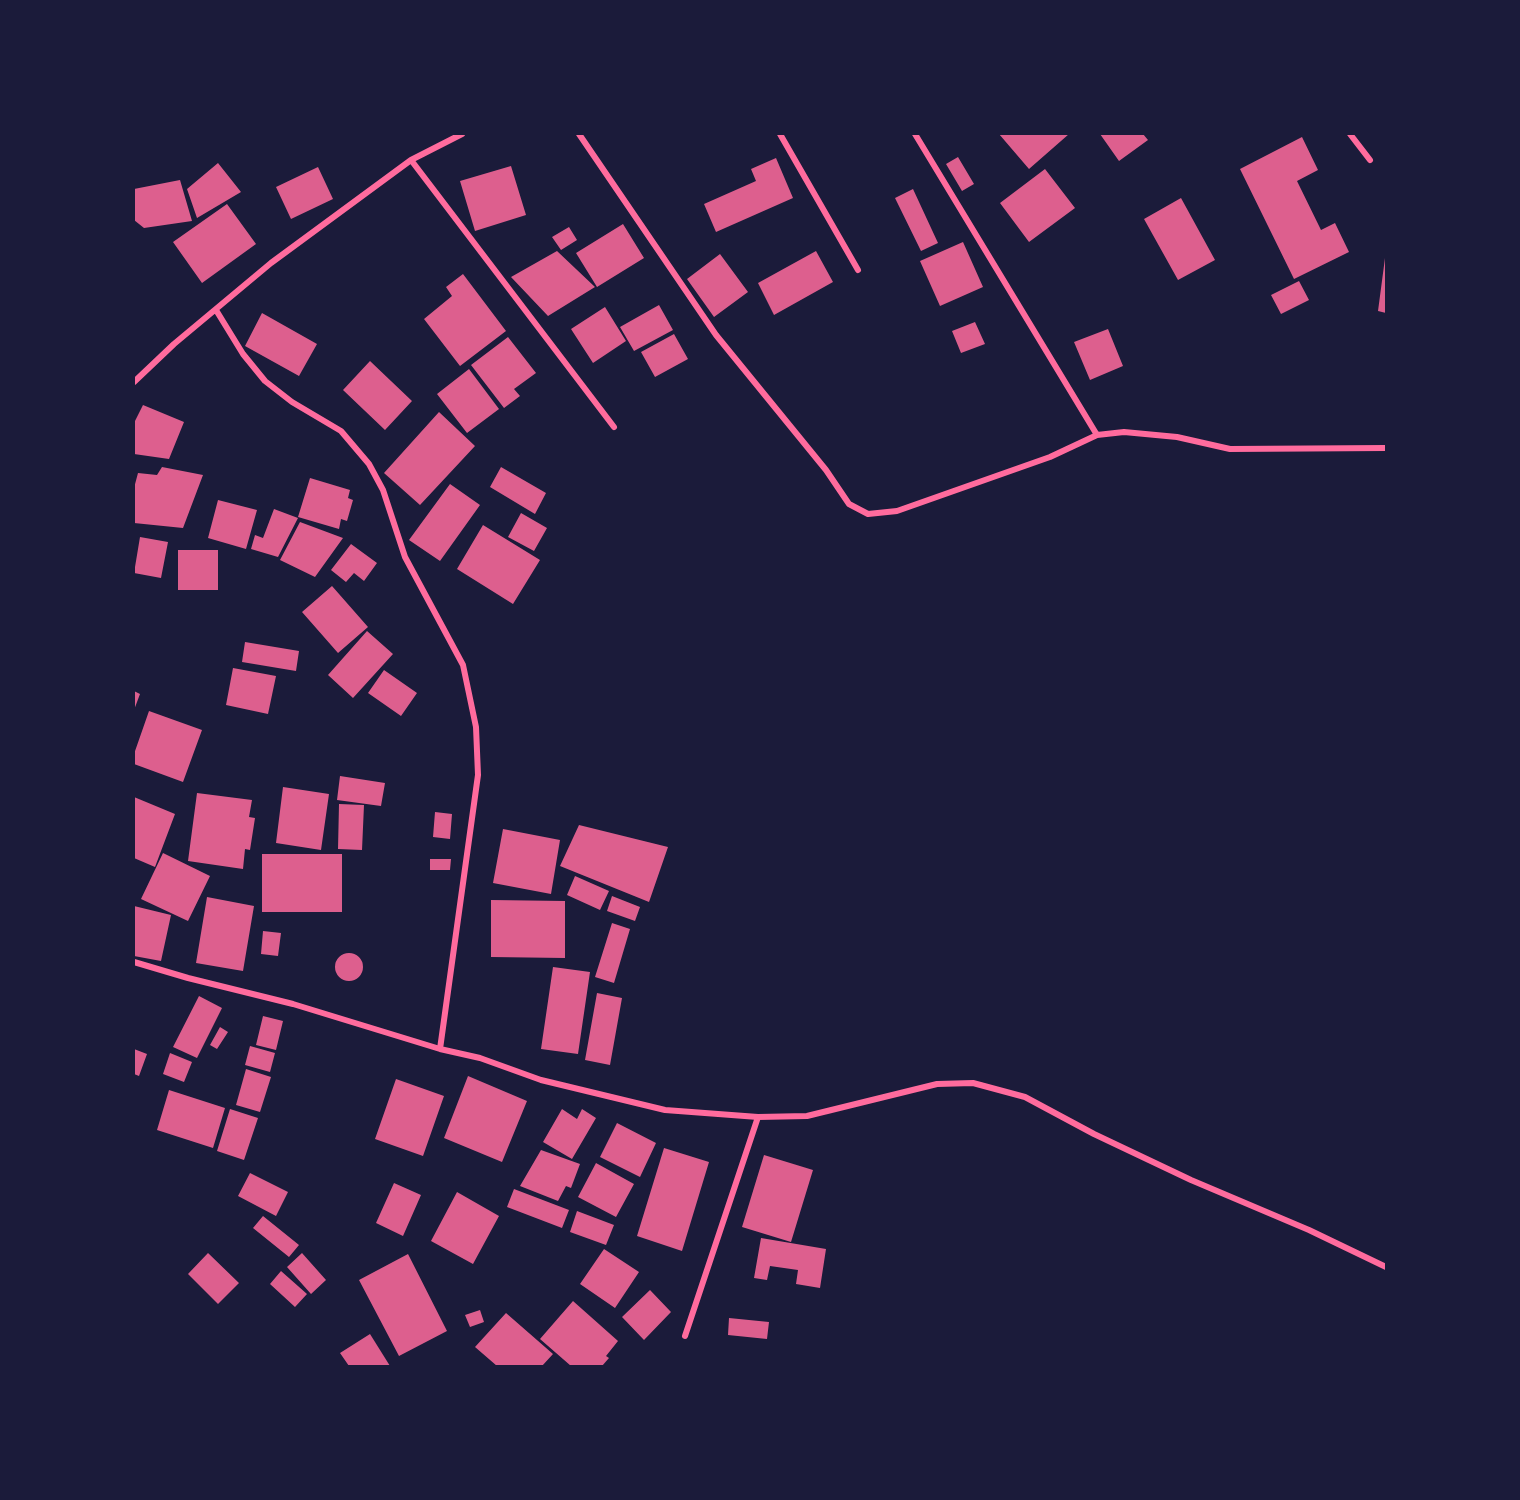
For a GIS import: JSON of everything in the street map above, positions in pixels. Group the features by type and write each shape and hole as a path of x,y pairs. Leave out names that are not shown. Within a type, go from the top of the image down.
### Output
{"street":[{"path":"134,382 174,344 271,263 411,160 462,134"},
{"path":"579,134 716,335 826,470 849,504 868,514 897,511 1050,457 1097,435 1124,432 1178,437 1230,449 1386,447"},
{"path":"780,134 858,270"},
{"path":"915,134 1097,435"},
{"path":"1350,134 1370,160"},
{"path":"411,160 614,427"},
{"path":"216,310 243,354 265,381 292,402 341,431 369,464 382,490 405,556 463,665 476,727 478,775 440,1049"},
{"path":"134,962 293,1004 440,1049 480,1058 541,1080 665,1110 758,1117 807,1116 937,1084 974,1083 1025,1097 1094,1134 1191,1180 1309,1230 1386,1267"},
{"path":"685,1336 758,1117"}],"building":[{"path":"999,134 1069,134 1029,169"},
{"path":"1100,134 1143,134 1148,140 1119,161"},
{"path":"1302,137 1318,170 1297,181 1321,230 1335,223 1349,252 1294,279 1240,169"},
{"path":"958,157 974,184 962,191 946,164"},
{"path":"776,158 793,198 716,232 704,204 756,181 751,169"},
{"path":"218,163 241,192 197,218 187,189"},
{"path":"511,166 526,215 475,231 460,181"},
{"path":"318,167 333,199 291,219 276,187"},
{"path":"1045,169 1075,208 1029,242 1000,203"},
{"path":"180,180 192,221 144,228 134,220 134,189"},
{"path":"913,189 938,243 921,251 895,198"},
{"path":"1181,198 1215,260 1178,280 1144,219"},
{"path":"227,204 256,244 202,283 173,242"},
{"path":"623,224 644,258 597,287 576,253"},
{"path":"569,227 577,240 561,250 552,237"},
{"path":"963,242 983,287 940,306 920,261"},
{"path":"557,251 595,287 548,316 511,277"},
{"path":"816,251 833,282 774,315 758,283"},
{"path":"720,254 748,292 714,317 687,279"},
{"path":"1386,258 1386,313 1378,311"},
{"path":"463,274 506,331 460,366 424,319 452,296 446,287"},
{"path":"1299,281 1309,300 1281,314 1271,295"},
{"path":"659,305 673,330 634,351 620,327"},
{"path":"605,307 626,341 593,363 571,329"},
{"path":"262,313 317,344 299,376 245,346"},
{"path":"975,322 985,344 961,353 952,331"},
{"path":"1108,329 1123,366 1090,380 1074,342"},
{"path":"674,334 688,359 655,377 641,352"},
{"path":"508,337 536,373 514,389 520,396 504,408 471,365"},
{"path":"370,361 412,401 385,430 343,390"},
{"path":"469,369 499,409 467,433 437,394"},
{"path":"143,405 184,422 169,459 134,454 134,423"},
{"path":"439,412 475,446 420,505 384,473"},
{"path":"162,467 203,475 183,528 134,523 134,488 138,473 157,475"},
{"path":"501,467 546,493 535,514 490,487"},
{"path":"310,478 350,490 348,498 353,500 347,521 341,519 339,529 298,517"},
{"path":"450,484 480,505 440,561 409,540"},
{"path":"218,500 257,510 246,549 208,538"},
{"path":"274,509 298,518 278,557 251,549 255,535 263,538"},
{"path":"521,513 547,528 534,551 508,537"},
{"path":"300,522 343,538 315,577 280,560"},
{"path":"483,525 540,560 513,604 457,569"},
{"path":"140,537 168,542 161,578 134,573"},
{"path":"351,544 377,563 364,581 354,573 346,582 331,570"},
{"path":"178,550 218,550 218,590 178,590"},
{"path":"332,586 368,627 338,653 302,612"},
{"path":"367,631 393,654 353,698 328,675"},
{"path":"245,642 299,651 296,671 242,662"},
{"path":"233,668 276,676 268,714 226,705"},
{"path":"384,670 417,693 401,716 368,693"},
{"path":"134,691 140,694 134,710"},
{"path":"149,711 202,730 183,782 134,764 134,754"},
{"path":"340,776 385,783 381,806 337,800"},
{"path":"283,787 329,794 321,850 276,843"},
{"path":"197,793 252,800 249,817 255,818 250,850 245,849 243,869 188,861"},
{"path":"134,797 175,814 155,867 134,858"},
{"path":"339,804 364,805 362,850 338,849"},
{"path":"435,812 452,814 450,839 433,837"},
{"path":"579,825 668,847 649,902 560,866"},
{"path":"503,829 560,840 551,894 493,883"},
{"path":"163,853 210,876 188,921 141,899"},
{"path":"262,854 342,854 342,912 262,912"},
{"path":"430,859 451,859 450,870 430,870"},
{"path":"575,876 609,891 600,910 567,895"},
{"path":"612,896 640,907 635,921 607,911"},
{"path":"207,897 254,906 243,971 196,963"},
{"path":"491,900 565,901 565,958 491,957"},
{"path":"134,906 171,915 161,961 134,956"},
{"path":"612,923 630,929 614,983 595,977"},
{"path":"263,931 281,933 278,956 261,954"},
{"path":"349,953 359,957 363,967 359,977 349,981 339,977 335,967 339,957"},
{"path":"553,967 590,972 578,1054 541,1049"},
{"path":"597,993 622,998 610,1065 585,1060"},
{"path":"199,996 222,1008 197,1058 173,1047"},
{"path":"263,1016 283,1021 276,1050 256,1045"},
{"path":"220,1027 228,1032 217,1049 210,1045"},
{"path":"250,1046 275,1053 270,1072 245,1065"},
{"path":"134,1049 147,1054 139,1076 134,1074"},
{"path":"170,1053 192,1062 184,1082 163,1074"},
{"path":"246,1069 271,1077 260,1112 236,1105"},
{"path":"468,1076 527,1101 502,1162 444,1138"},
{"path":"396,1079 444,1096 423,1156 375,1139"},
{"path":"169,1090 225,1108 213,1148 157,1130"},
{"path":"230,1109 258,1118 244,1160 217,1151"},
{"path":"562,1109 577,1119 582,1109 596,1118 572,1159 543,1142"},
{"path":"617,1123 656,1143 640,1177 600,1157"},
{"path":"664,1148 709,1162 682,1251 637,1236"},
{"path":"541,1150 580,1164 571,1188 566,1186 558,1201 520,1186"},
{"path":"764,1155 813,1170 791,1242 742,1227"},
{"path":"596,1163 634,1184 616,1217 578,1197"},
{"path":"250,1173 288,1192 276,1216 238,1196"},
{"path":"394,1183 421,1195 403,1236 376,1223"},
{"path":"514,1189 569,1210 562,1228 507,1207"},
{"path":"457,1192 499,1216 473,1264 431,1241"},
{"path":"577,1211 614,1225 606,1245 570,1232"},
{"path":"263,1216 299,1245 289,1257 253,1228"},
{"path":"761,1238 826,1249 820,1288 796,1284 798,1270 770,1266 767,1280 754,1278"},
{"path":"604,1249 639,1272 615,1308 580,1284"},
{"path":"208,1253 239,1283 218,1304 188,1274"},
{"path":"302,1253 326,1280 311,1294 287,1267"},
{"path":"408,1254 447,1331 399,1356 359,1280"},
{"path":"281,1271 307,1294 295,1307 270,1284"},
{"path":"650,1290 671,1312 644,1340 622,1317"},
{"path":"573,1301 618,1341 606,1356 609,1358 602,1366 571,1366 540,1339"},
{"path":"480,1310 484,1322 470,1327 465,1315"},
{"path":"506,1313 553,1354 542,1366 497,1366 475,1347"},
{"path":"729,1318 769,1322 767,1339 728,1335"},
{"path":"370,1334 390,1366 349,1366 340,1353"}]}
